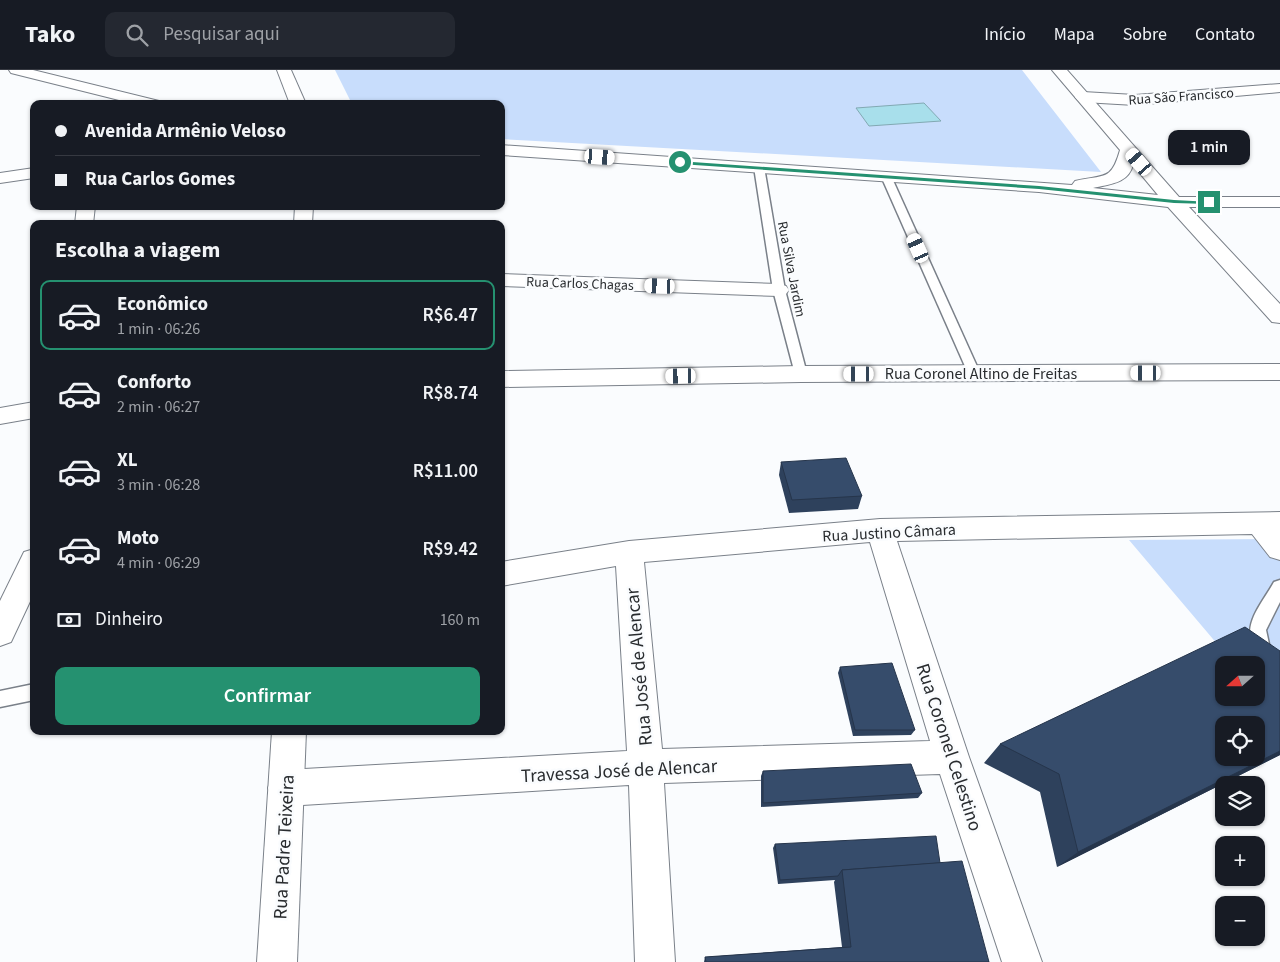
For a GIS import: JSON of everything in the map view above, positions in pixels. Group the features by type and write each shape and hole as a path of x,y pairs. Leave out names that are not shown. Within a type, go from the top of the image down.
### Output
{"street":[{"path":"16,70 137,100"},
{"path":"284,70 297,100"},
{"path":"1059,70 1174,202 1280,317"},
{"name":"Rua São Francisco","path":"1083,98 1135,100 1280,88"},
{"path":"1039,187 1085,184 1115,178 1123,169 1128,149"},
{"path":"505,150 1039,187 1174,202 1280,202"},
{"path":"0,178 30,174"},
{"name":"Rua Carlos Chagas","path":"505,280 779,290"},
{"name":"Rua Coronel Altino de Freitas","path":"505,379 801,374 1280,372"},
{"path":"0,416 30,411"},
{"path":"1270,524 1280,549"},
{"name":"Rua Justino Câmara","path":"505,573 629,552 880,530 1270,524"},
{"name":"Rua Coronel Celestino","path":"880,530 952,757 1022,962"},
{"name":"Rua José de Alencar","path":"629,552 646,767 655,962"},
{"path":"0,633 30,569"},
{"name":"Rua Padre Teixeira","path":"277,962 289,735"},
{"name":"Travessa José de Alencar","path":"286,788 646,767 952,757"}],"lane":[{"name":"Rua Silva Jardim","path":"759,167 779,290 801,374"},
{"path":"886,176 974,373"},
{"path":"1280,587 1256,633 1257,642 1264,655 1280,672"},
{"path":"0,699 30,693"}],"shaded area":[{"path":"335,70 1022,70 1101,172 505,139 505,100 350,100"},
{"path":"924,103 941,121 869,126 856,108"},
{"path":"1280,539 1280,718 1265,685 1265,656 1227,656 1129,540"}],"building":[{"path":"846,458 862,496 792,500 781,462"},
{"path":"1245,627 1280,651 1280,751 1265,758 1265,716 1215,716 1215,766 1250,766 1230,776 1215,776 1215,784 1078,852 1059,774 1000,744"},
{"path":"892,663 915,730 855,730 840,667"},
{"path":"911,764 922,793 763,803 763,771"},
{"path":"936,836 940,863 842,870 838,876 780,880 775,844"},
{"path":"962,861 989,962 706,962 705,957 851,947 842,870"}],"route":[{"path":"680,162 1039,187 1174,202 1209,202"}]}
